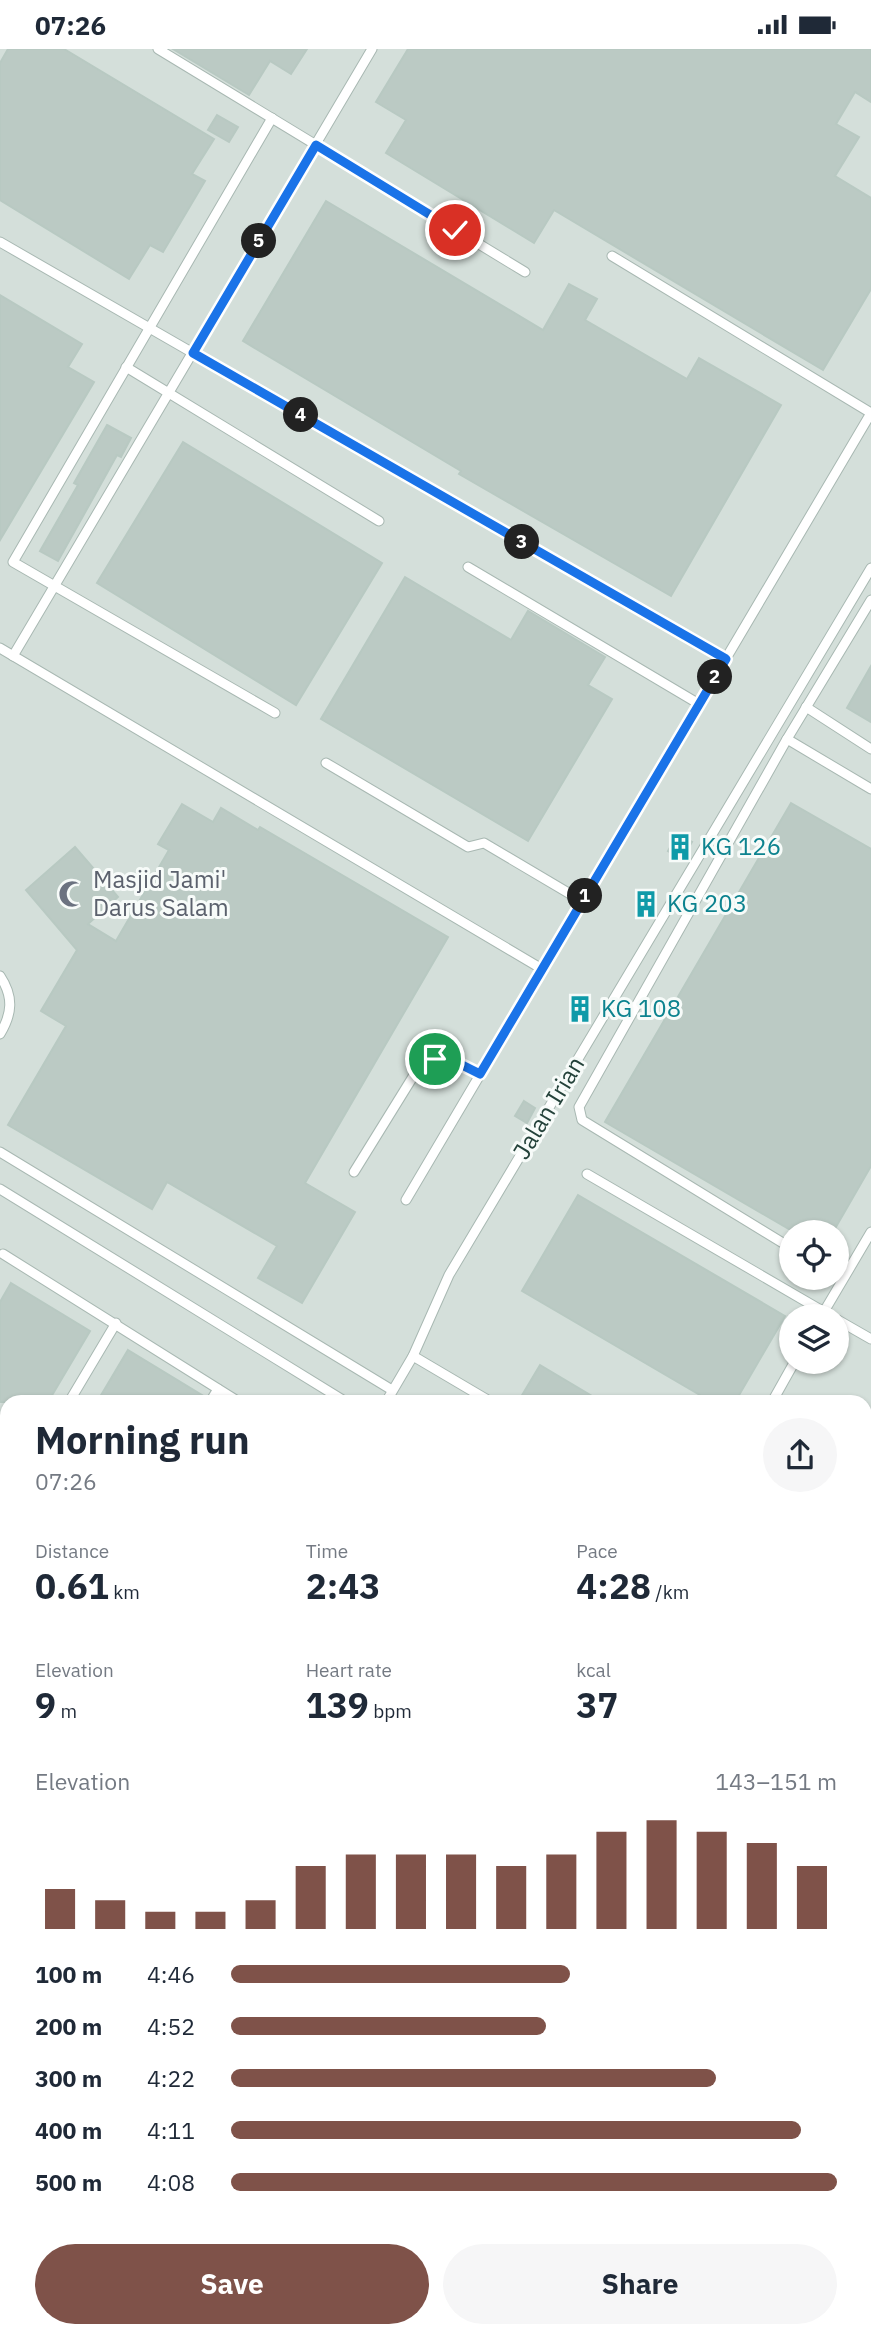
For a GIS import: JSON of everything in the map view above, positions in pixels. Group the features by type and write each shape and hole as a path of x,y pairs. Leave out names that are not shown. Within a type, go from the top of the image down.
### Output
{"lane":[{"path":"158,49 525,272"},
{"path":"13,656 373,49"},
{"path":"272,118 13,562 275,713"},
{"path":"0,242 726,659"},
{"path":"406,1199 871,413 612,256"},
{"path":"126,367 379,521"},
{"path":"468,567 699,704"},
{"name":"Jalan Irian","path":"390,1395 413,1356 449,1275 871,568"},
{"path":"779,1241 582,1120 579,1107 787,739 871,600"},
{"path":"0,648 542,969"},
{"path":"806,707 871,749"},
{"path":"787,739 871,789"},
{"path":"326,764 468,847 484,843 582,901"},
{"path":"0,977 7,986 11,1016 0,1034"},
{"path":"354,1172 414,1075 425,1064 435,1059 446,1059 480,1074"},
{"path":"0,1152 392,1390"},
{"path":"587,1174 807,1304"},
{"path":"0,1189 335,1395"},
{"path":"832,1304 871,1232"},
{"path":"1,1255 116,1323 228,1395"},
{"path":"73,1395 116,1323"},
{"path":"849,1326 871,1339"},
{"path":"413,1356 479,1395"},
{"path":"776,1395 788,1374"},
{"path":"214,1395 218,1389"}],"shaded area":[{"path":"0,49 871,49 871,1395 0,1395"}],"building":[{"path":"8,49 64,49 214,139 192,174 205,181 163,252 150,245 129,279 0,200 0,63"},
{"path":"173,49 307,49 291,74 270,61 249,95"},
{"path":"408,49 871,49 871,102 855,92 836,124 859,137 835,176 871,198 871,289 823,370 554,210 534,243 386,153 406,120 376,102"},
{"path":"217,115 238,127 229,142 208,130"},
{"path":"326,201 543,330 569,284 597,299 585,320 687,379 699,358 781,405 671,596 459,474 461,471 243,341"},
{"path":"0,295 82,344 68,367 94,382 0,540"},
{"path":"107,425 131,438 121,457 117,455 58,561 40,551 78,485 74,483"},
{"path":"183,442 382,563 296,705 97,583"},
{"path":"405,577 511,640 528,611 605,657 588,685 612,699 528,841 321,719"},
{"path":"871,666 871,722 847,708"},
{"path":"791,803 871,849 871,1166 840,1220 779,1220 779,1223 605,1122"},
{"path":"182,804 213,822 221,808 258,830 260,827 448,937 305,1183 355,1212 302,1303 258,1278 277,1246 167,1182 152,1209 8,1125 66,1026 41,1011 77,950 26,890 75,847 118,897 88,924 116,941 169,850 158,844"},
{"name":"KG 126","path":"677,834 692,842 682,859 668,851"},
{"path":"524,1101 535,1108 527,1123 515,1116"},
{"path":"578,1195 779,1312 779,1326 739,1395 700,1395 522,1291"},
{"path":"11,1283 90,1331 52,1395 0,1395 0,1302"},
{"path":"128,1350 202,1395 101,1395"},
{"path":"540,1365 590,1395 522,1395"}],"place":[{"name":"KG 126","path":"680,847"},
{"name":"Masjid Jami' Darus Salam","path":"72,894"},
{"name":"KG 203","path":"646,904"},
{"name":"KG 108","path":"580,1009"}],"route":[{"path":"435,1059 446,1059 480,1074 726,659 193,353 316,145 455,230"}]}
